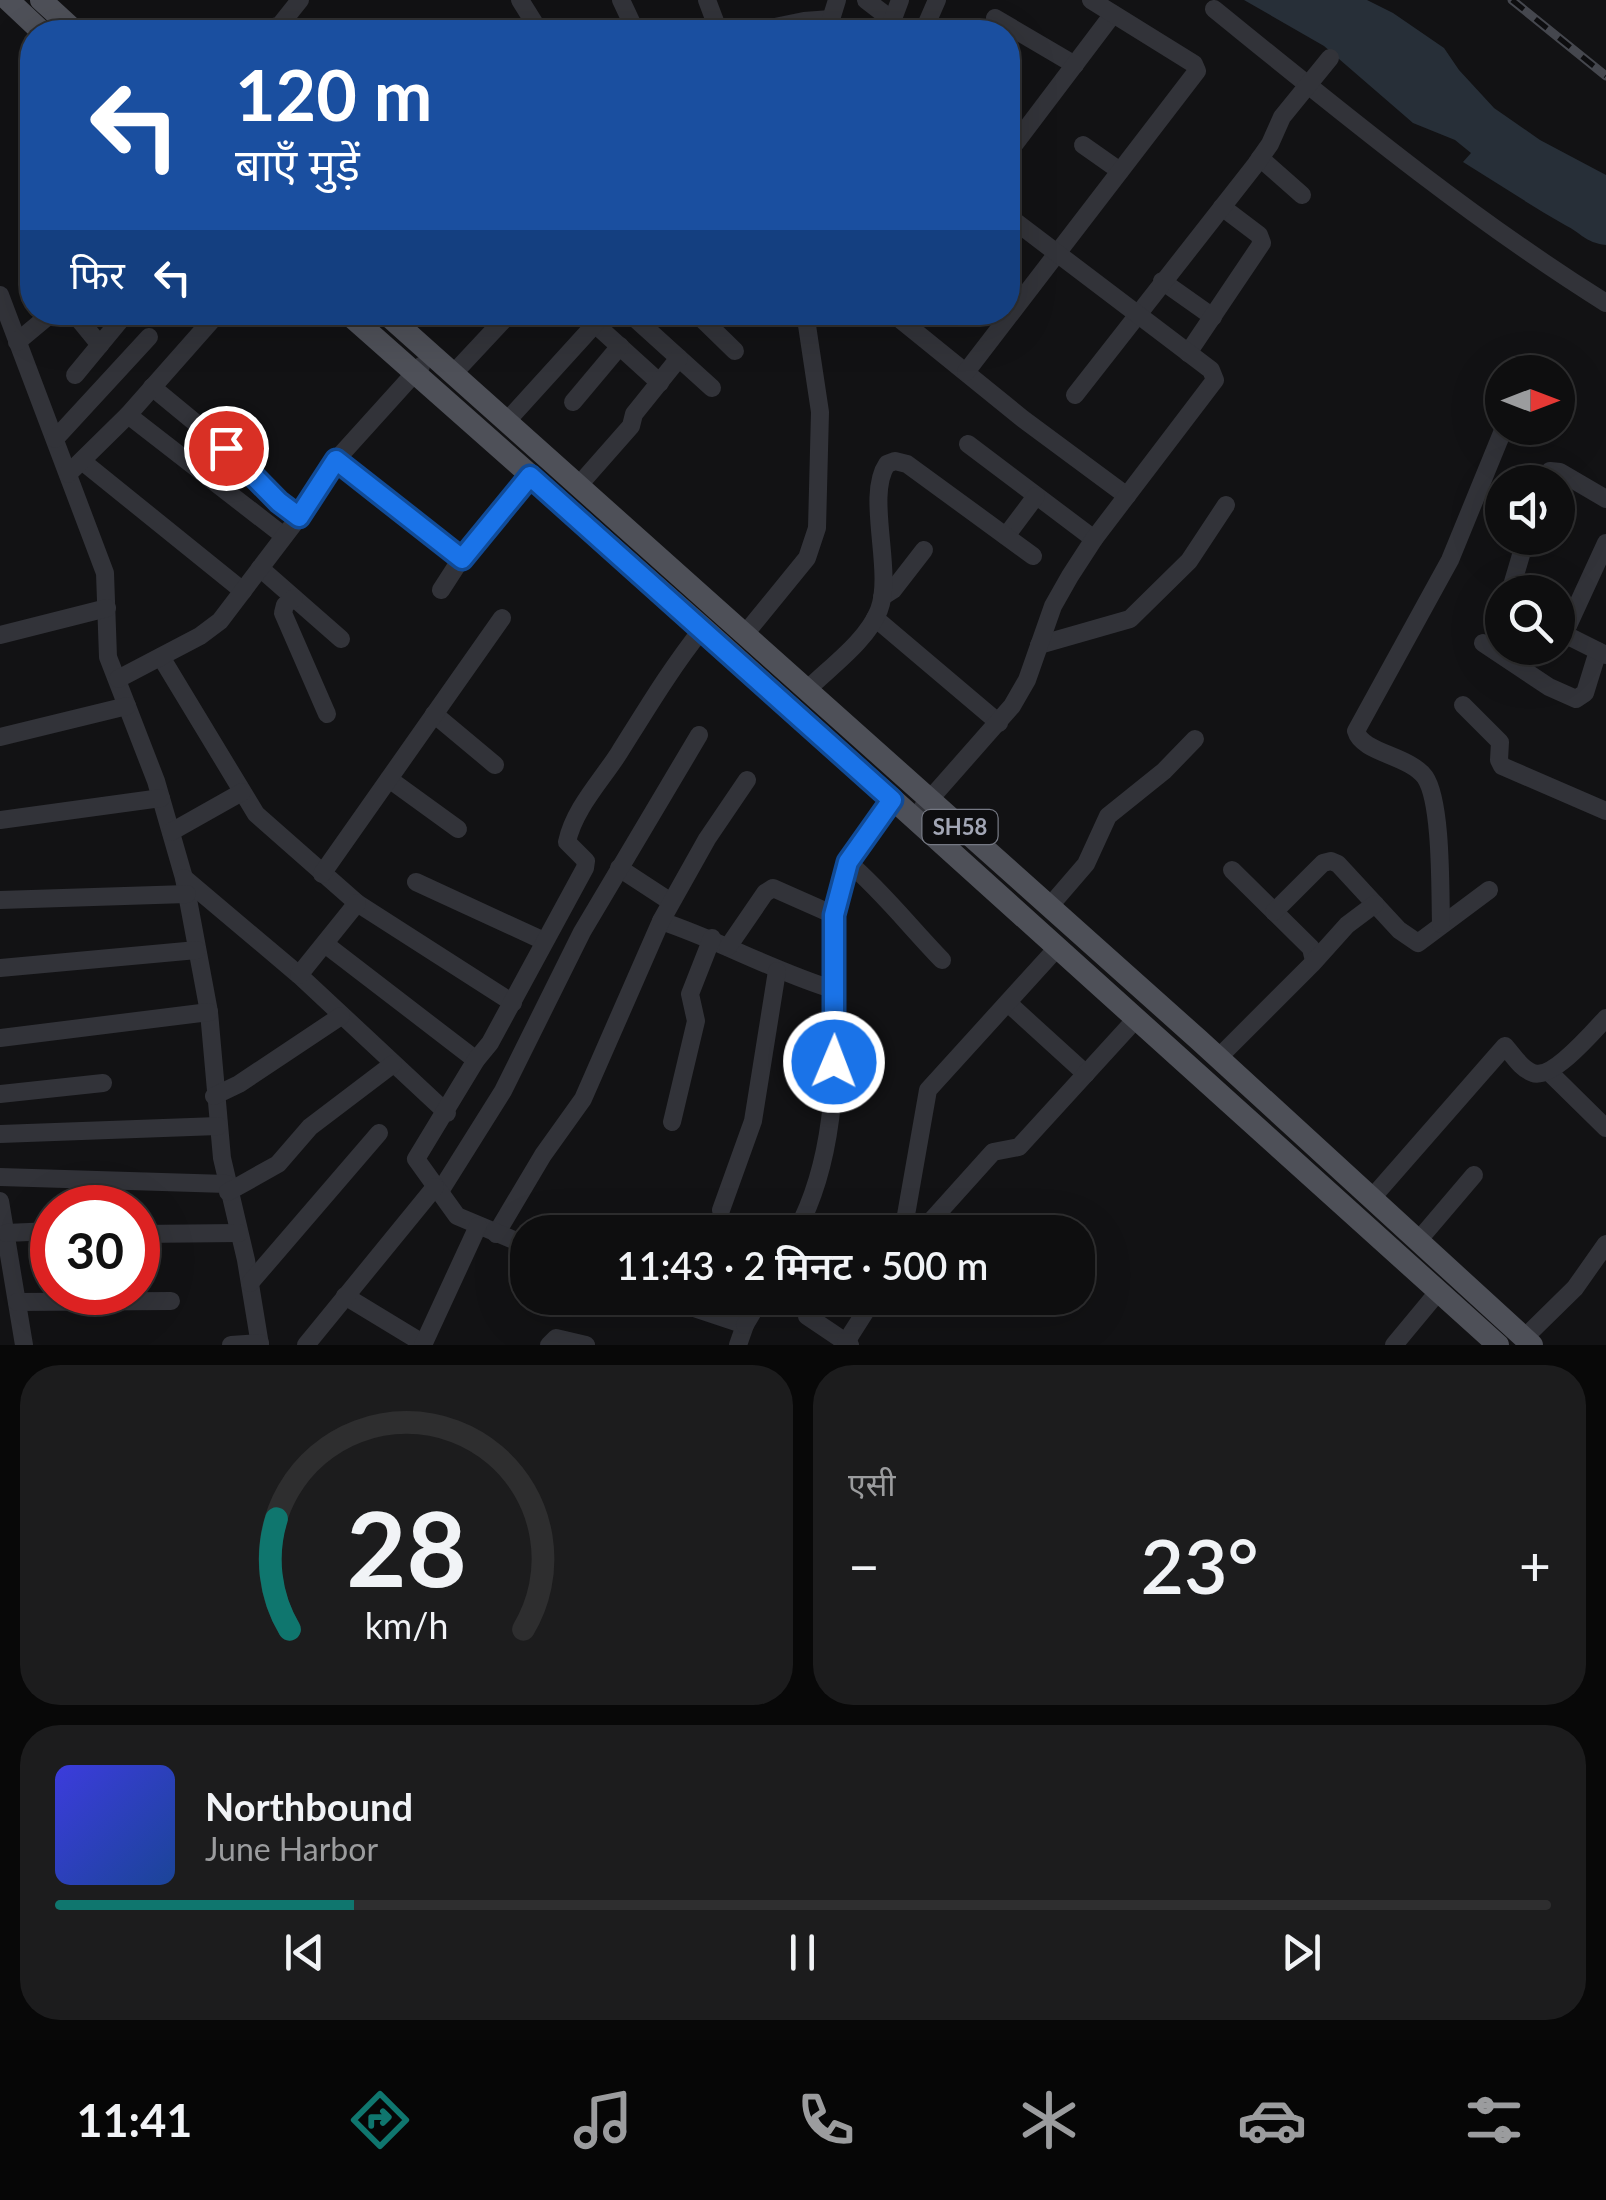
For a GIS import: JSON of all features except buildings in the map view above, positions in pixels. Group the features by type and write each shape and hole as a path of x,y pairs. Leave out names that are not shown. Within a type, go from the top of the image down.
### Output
{"main road":[{"path":"8,0 51,11"},
{"name":"SH58","path":"361,325 1498,1345"},
{"name":"SH58","path":"401,325 1218,1058 1528,1342"},
{"path":"1312,1179 1329,1160"}],"street":[{"path":"284,20 300,0"},
{"path":"866,0 884,20"},
{"path":"1020,301 1197,68 1090,0"},
{"path":"1214,9 1308,86 1538,259 1606,303"},
{"path":"1020,124 1075,64 1112,14"},
{"path":"995,18 998,20"},
{"path":"1020,32 1075,64"},
{"path":"1075,395 1260,158 1278,123 1330,58"},
{"path":"1083,145 1120,171"},
{"path":"1260,158 1302,195"},
{"path":"1188,353 1262,240 1222,207"},
{"path":"912,818 999,723 1019,695 1053,606 1094,539 1215,380 1211,370 1020,226"},
{"path":"1162,281 1213,317"},
{"path":"0,295 5,322 17,342 55,439 75,468 105,573 108,656 161,798 185,886 209,1012 214,1096 227,1188 260,1344 230,1345"},
{"path":"17,342 37,325"},
{"path":"84,325 100,345"},
{"path":"74,375 116,325"},
{"path":"75,468 208,325"},
{"path":"453,374 498,325"},
{"path":"508,421 594,325"},
{"path":"605,325 620,346 660,382"},
{"path":"642,325 712,388"},
{"path":"708,325 735,351"},
{"path":"744,634 807,558 817,528 820,412 807,325"},
{"path":"906,325 1127,496"},
{"path":"966,372 1002,325"},
{"path":"55,439 149,338"},
{"path":"573,402 620,346"},
{"path":"118,679 212,629 299,517 336,460 432,355"},
{"path":"579,485 631,426 634,414 679,358"},
{"path":"152,388 226,448 299,517"},
{"path":"128,415 284,536"},
{"path":"968,444 1094,539"},
{"path":"1442,924 1435,805 1428,784 1414,766 1364,744 1356,731 1450,560 1497,445"},
{"path":"336,460 462,559"},
{"path":"807,690 875,618 882,598 879,482 891,462 907,464 1033,556"},
{"path":"75,468 242,591"},
{"path":"441,590 530,476"},
{"path":"1575,480 1606,498"},
{"path":"1006,536 1036,496"},
{"path":"1039,644 1130,619 1188,561 1226,505"},
{"path":"1484,644 1549,687 1576,699 1585,694 1602,653 1568,636 1566,630 1606,543"},
{"path":"882,598 893,590 924,550"},
{"path":"260,568 341,639"},
{"path":"294,598 283,612 327,714"},
{"path":"0,635 107,608"},
{"path":"322,874 502,618"},
{"path":"875,618 999,723"},
{"path":"510,1239 458,1216 416,1159 490,1043 587,864 570,847 568,836 587,798 618,756 666,675 702,628"},
{"path":"161,656 256,814 357,903 513,1002"},
{"path":"1463,705 1500,742 1502,766 1606,811"},
{"path":"0,737 127,706"},
{"path":"434,714 495,766"},
{"path":"306,1345 437,1190 518,1060 584,930 699,735"},
{"path":"1049,906 1086,864 1108,816 1164,771 1195,739"},
{"path":"388,779 458,829"},
{"path":"345,1296 424,1344 487,1230 583,1099 661,922 707,840 747,780"},
{"path":"171,832 242,792"},
{"path":"0,820 161,798"},
{"path":"805,1215 828,1130 835,1054 834,915 848,862 892,800"},
{"path":"1274,912 1322,863 1331,861 1418,944 1489,890"},
{"path":"848,862 885,896 942,960"},
{"path":"619,868 672,902"},
{"path":"1232,870 1311,948 1314,961"},
{"path":"416,882 544,941"},
{"path":"0,900 185,886 299,975 446,1113"},
{"path":"672,1122 696,1020 690,994 720,943 773,888 834,915"},
{"path":"299,975 357,903"},
{"path":"1218,1058 1346,925 1375,904"},
{"path":"558,917 584,930"},
{"path":"661,922 720,943 777,971 835,990"},
{"path":"325,944 476,1060"},
{"path":"905,1215 926,1093 1057,948"},
{"path":"0,968 198,950"},
{"path":"721,1210 753,1121 777,971"},
{"path":"1008,1003 1086,1074"},
{"path":"0,1038 209,1012"},
{"path":"214,1096 240,1084 341,1016"},
{"path":"1371,1199 1505,1046 1531,1073 1548,1072 1606,1018"},
{"path":"937,1215 994,1152 1020,1146 1136,1020"},
{"path":"490,1043 518,1060"},
{"path":"0,1176 227,1188 278,1164 310,1127 393,1064"},
{"path":"1548,1072 1606,1128"},
{"path":"0,1094 103,1083"},
{"path":"0,1134 218,1126"},
{"path":"250,1283 379,1133"},
{"path":"1417,1242 1474,1175"},
{"path":"0,1201 24,1345"},
{"path":"811,1204 812,1215"},
{"path":"6,1233 30,1232"},
{"path":"160,1234 239,1234"},
{"path":"1528,1342 1604,1252"},
{"path":"1394,1345 1438,1292"},
{"path":"17,1302 171,1301"},
{"path":"715,1315 745,1325"},
{"path":"738,1345 751,1315"},
{"path":"807,1315 848,1343 864,1315"},
{"path":"550,1345 556,1338 564,1338 586,1345"}],"shaded area":[{"path":"1244,0 1367,0 1393,13 1444,48 1494,108 1540,140 1606,175 1606,245 1588,240 1463,162 1471,153 1455,140 1413,123 1324,46"}],"railway":[{"path":"1512,0 1606,76"}],"route":[{"path":"226,448 299,517 336,460 462,559 530,476 892,800 848,862 834,915 834,1062"}]}
